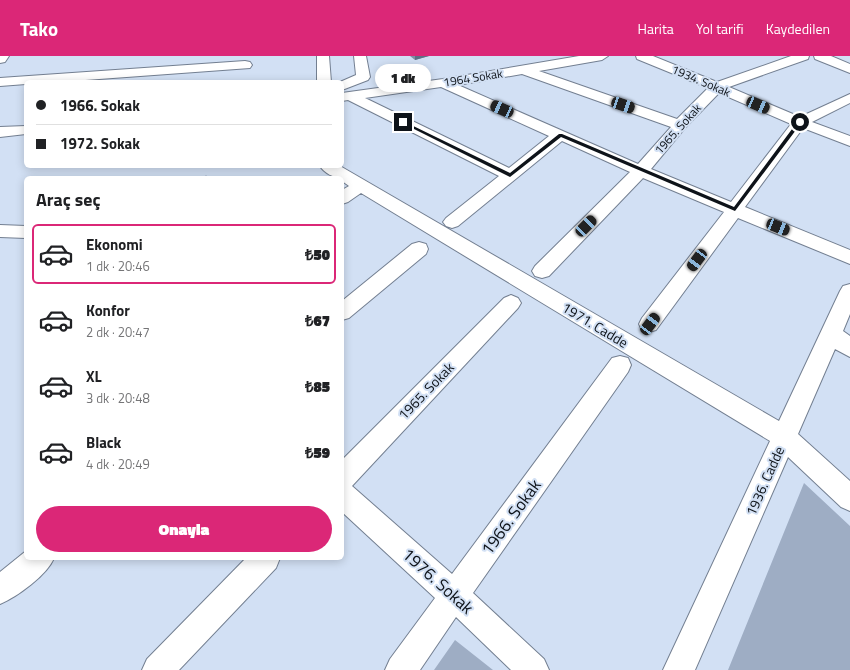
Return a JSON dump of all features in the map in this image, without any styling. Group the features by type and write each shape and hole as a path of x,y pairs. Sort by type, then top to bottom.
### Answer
{"street":[{"path":"0,59 3,56"},
{"path":"323,56 324,80"},
{"path":"360,56 363,77 345,93 510,175"},
{"name":"1964 Sokak","path":"345,93 444,83 547,61 602,56"},
{"name":"1934. Sokak","path":"642,56 800,122 850,141"},
{"name":"1965. Sokak","path":"542,271 641,171 680,125 717,87 803,56"},
{"path":"820,56 850,69"},
{"path":"27,80 244,66"},
{"path":"516,68 680,125"},
{"path":"0,82 24,80"},
{"path":"444,83 641,171 850,257"},
{"path":"650,324 800,122 850,98"},
{"path":"0,132 24,130"},
{"path":"452,222 560,135"},
{"name":"1971. Cadde","path":"331,168 784,437 850,498"},
{"path":"344,197 360,185"},
{"path":"0,231 24,232"},
{"path":"344,310 419,250"},
{"name":"1936. Cadde","path":"679,670 784,437 840,341 850,292"},
{"name":"1965. Sokak","path":"344,476 511,303"},
{"name":"1966. Sokak","path":"401,670 620,365"},
{"name":"1976. Sokak","path":"344,497 455,596 533,670"},
{"path":"0,590 38,560"},
{"path":"158,670 264,560"}],"shaded area":[{"path":"804,483 850,526 850,670 728,670"},
{"path":"455,640 493,670 434,670"}],"route":[{"path":"403,122 510,175 560,135 641,171 735,209 800,122"}]}
